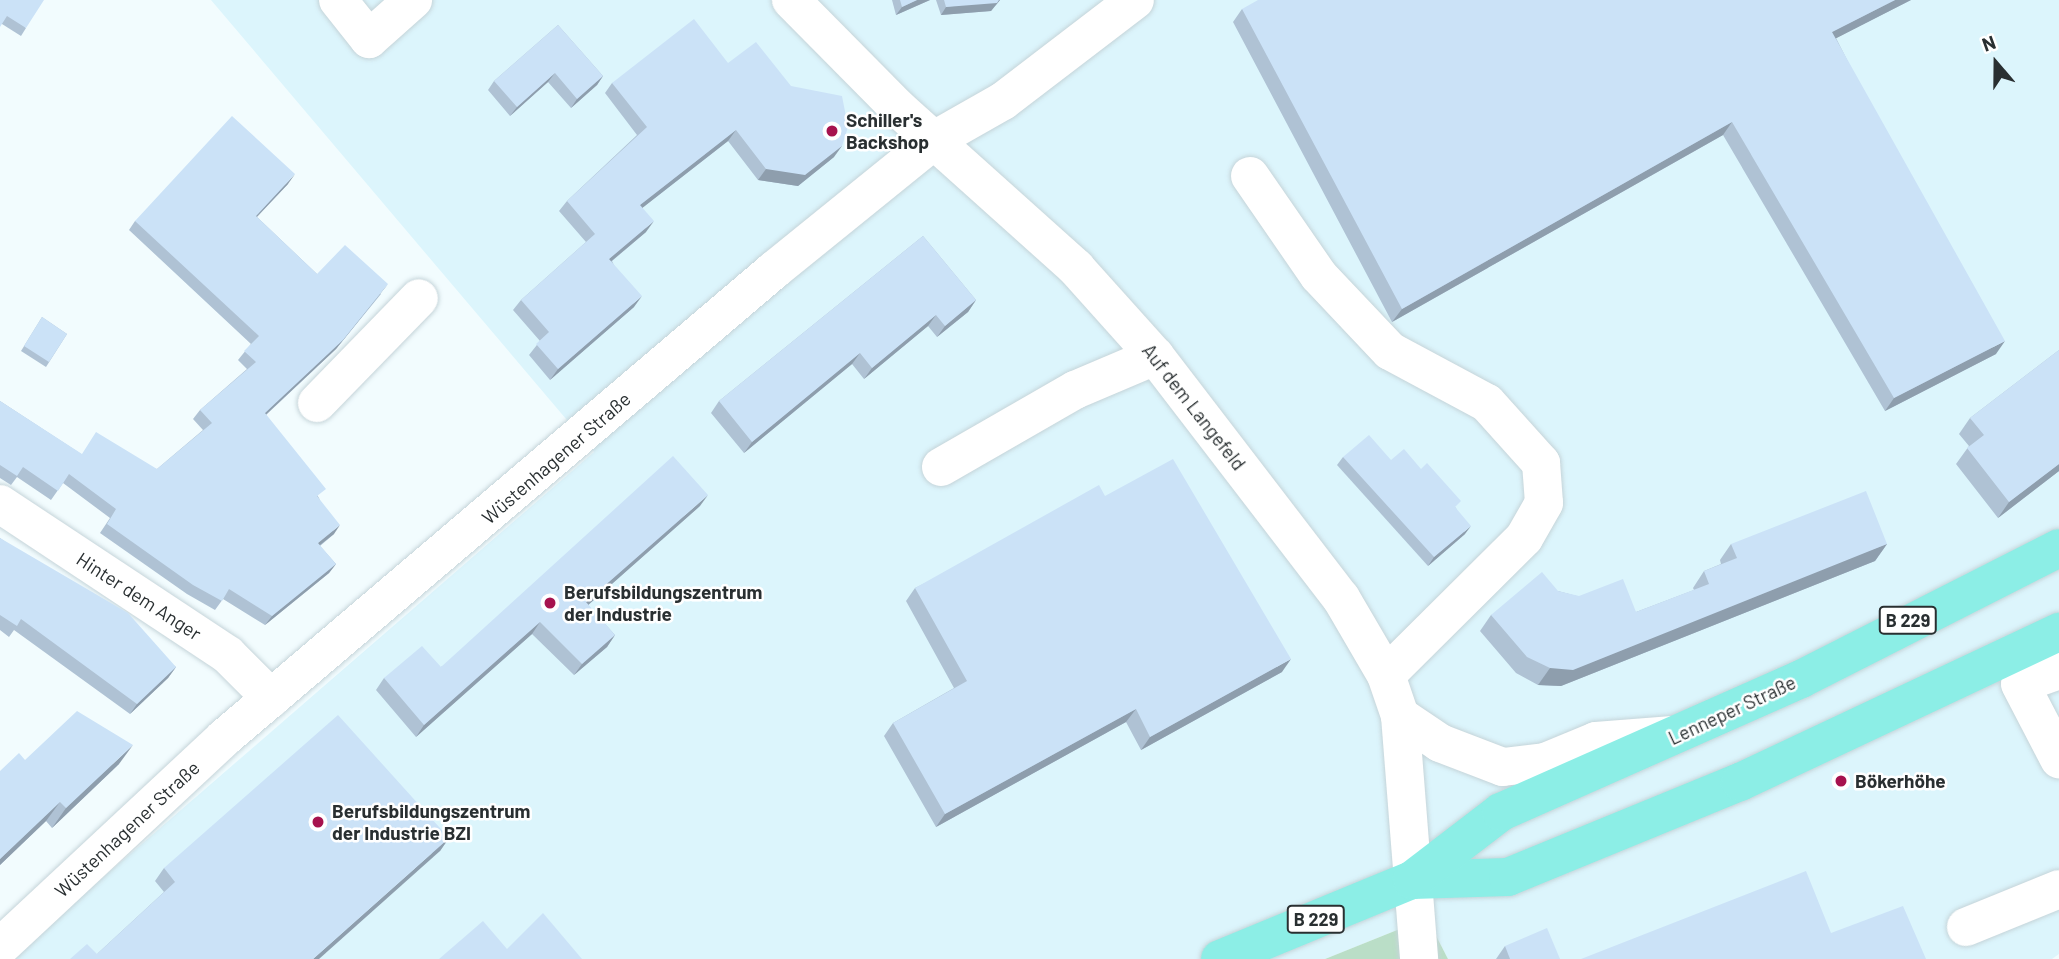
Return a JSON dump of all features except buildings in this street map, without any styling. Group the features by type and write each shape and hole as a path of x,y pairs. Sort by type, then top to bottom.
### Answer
{"main road":[{"name":"Lenneper Straße","path":"1220,959 1412,880 1501,812 1680,734 2059,548"},
{"name":"Lenneper Straße","path":"1412,880 1508,877 1740,782 2059,632"}],"street":[{"path":"338,0 369,39 412,0"},
{"name":"Auf dem Langefeld","path":"791,0 1076,268 1155,356 1342,598 1386,675 1400,716 1419,959"},
{"name":"Wüstenhagener Straße","path":"0,947 271,698 936,139 1003,101 1135,0"},
{"path":"1250,176 1319,276 1390,351 1487,403 1541,463 1544,503 1524,538 1386,675"},
{"path":"317,403 419,298"},
{"path":"942,467 1074,390 1155,356"},
{"name":"Hinter dem Anger","path":"0,504 228,655 271,698"},
{"path":"2059,670 2020,684 2059,759"},
{"path":"1400,716 1440,743 1503,767 1545,762 1596,741 1680,734"},
{"path":"1966,927 2059,889"}],"shaded area":[{"path":"211,0 2059,0 2059,954 2052,959 1448,959 1427,918 1325,959 9,959 594,452"}],"green space":[{"path":"1427,918 1448,959 1325,959"}],"place":[{"name":"Schiller's Backshop","path":"832,131"},
{"name":"Berufsbildungszentrum der Industrie","path":"550,603"},
{"name":"Bökerhöhe","path":"1841,781"},
{"name":"Berufsbildungszentrum der Industrie BZI","path":"318,822"}]}
